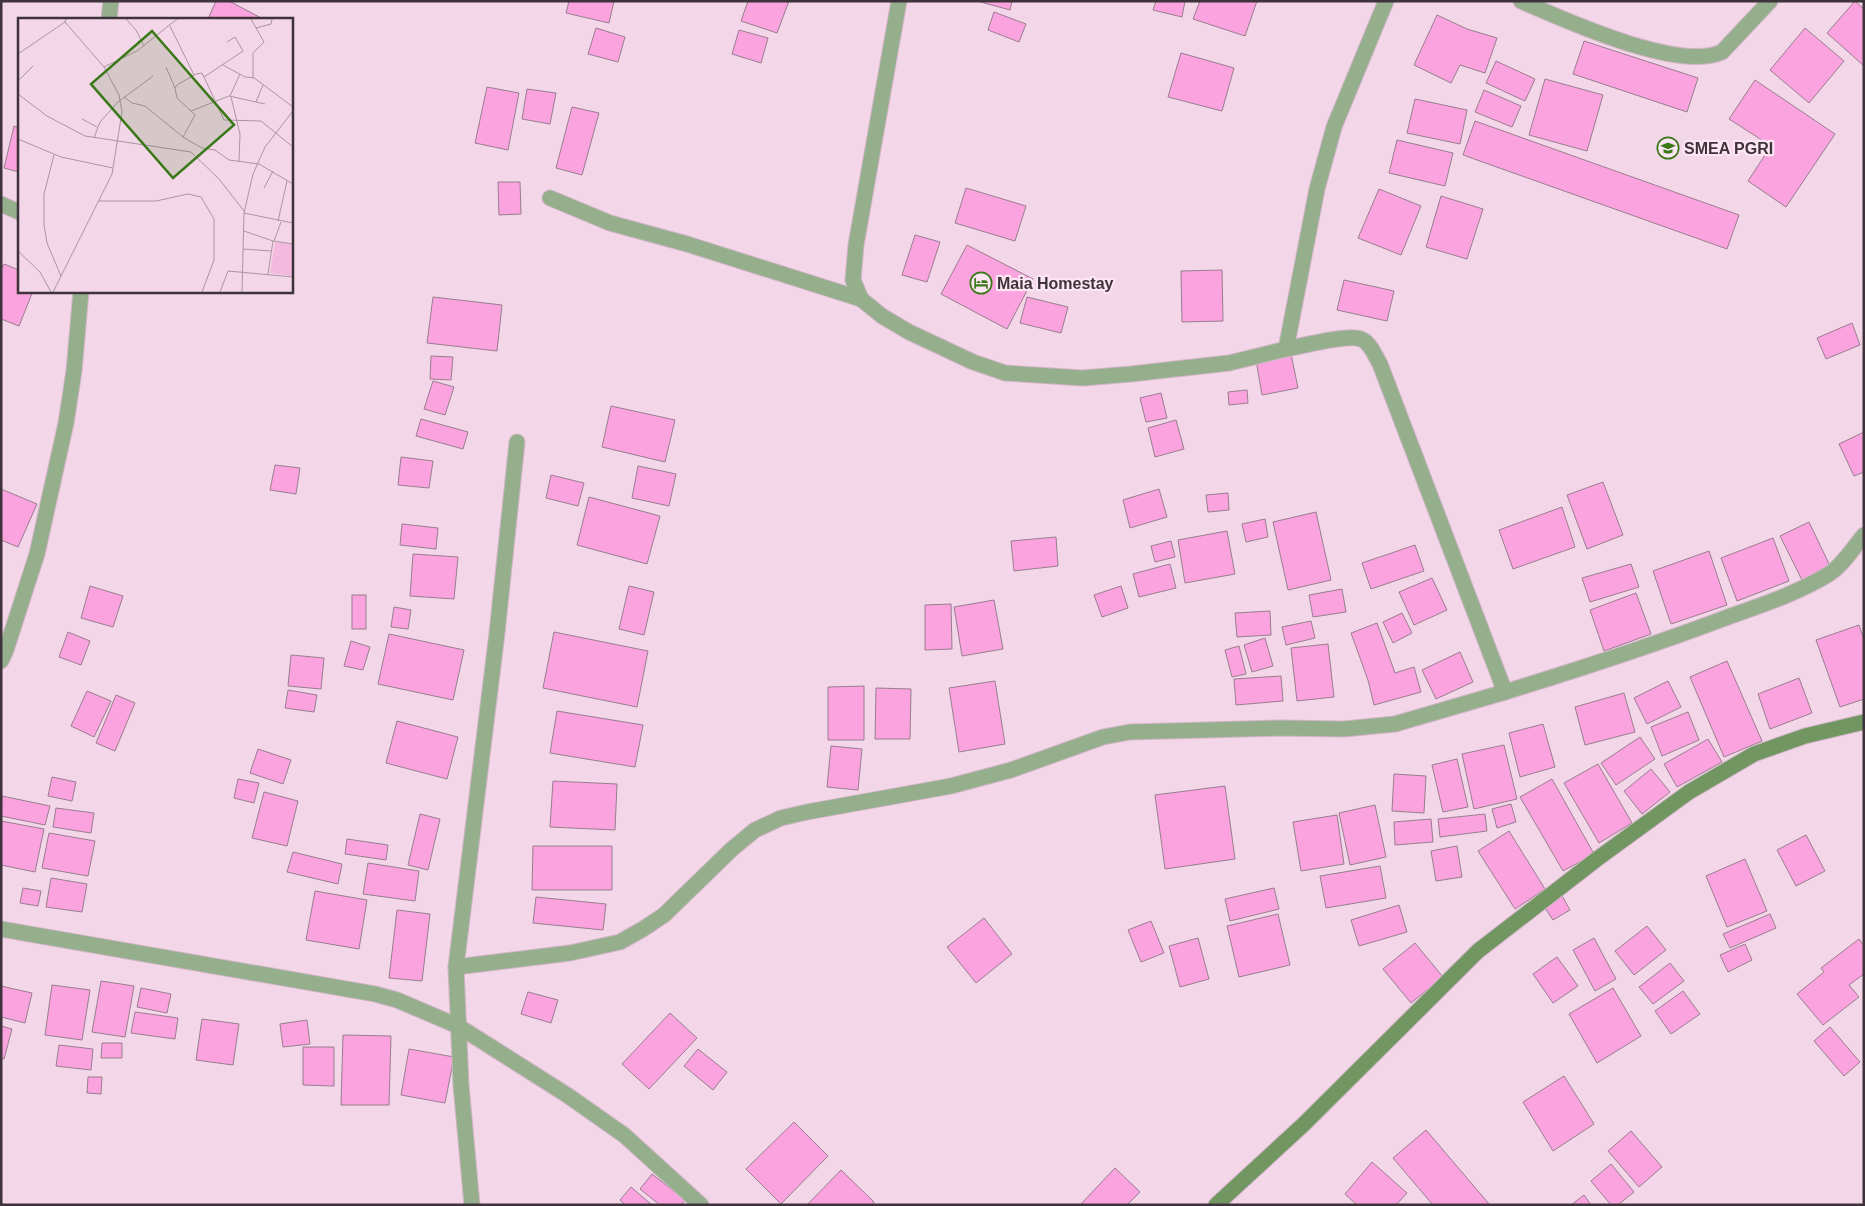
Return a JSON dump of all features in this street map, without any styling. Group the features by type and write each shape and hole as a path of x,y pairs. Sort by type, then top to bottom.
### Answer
{"street":[{"path":"109,18 111,1"},
{"path":"861,299 853,280 856,245 899,1"},
{"path":"1286,349 1317,189 1334,127 1386,1"},
{"path":"1521,1 1586,29 1644,48 1692,57 1714,56 1722,52 1770,1"},
{"path":"550,198 610,223 687,244 861,299 882,316 909,332 973,362 1005,373 1083,378 1132,374 1229,363 1286,349 1347,338 1361,339 1368,344 1380,364 1505,692"},
{"path":"1,204 18,212"},
{"path":"1,661 37,554 52,489 66,423 74,371 81,292"},
{"path":"472,1205 461,1084 456,967 497,633 517,442"},
{"path":"456,967 570,953 620,942 664,914 732,849 755,830 790,816 951,786 1011,770 1103,737 1130,732 1280,728 1344,729 1395,724 1590,666 1704,626 1809,585 1837,567 1864,535"},
{"path":"1216,1205 1304,1124 1478,951 1597,859 1689,792 1754,754 1804,736 1864,722"},
{"path":"1,928 375,994 397,1000 458,1026 567,1095 624,1135 701,1205"}],"building":[{"path":"216,1 229,1 261,18 208,18"},
{"path":"569,1 614,1 609,23 566,13"},
{"path":"748,1 789,1 777,33 741,21"},
{"path":"977,1 1012,1 1010,10"},
{"path":"1156,1 1185,1 1182,17 1153,10"},
{"path":"1200,1 1257,1 1245,36 1193,19"},
{"path":"1855,1 1864,9 1864,66 1827,33"},
{"path":"994,12 1026,24 1019,42 988,30"},
{"path":"1437,15 1467,29 1497,38 1485,73 1460,65 1451,83 1414,65"},
{"path":"596,28 625,37 618,62 588,54"},
{"path":"1805,28 1844,61 1809,103 1770,70"},
{"path":"739,30 768,38 761,63 732,54"},
{"path":"1584,41 1698,78 1687,112 1573,74"},
{"path":"1181,53 1234,68 1222,111 1168,97"},
{"path":"1496,61 1535,79 1525,101 1486,83"},
{"path":"1545,79 1603,95 1587,151 1529,135"},
{"path":"1755,80 1835,134 1786,207 1748,181 1771,146 1729,119"},
{"path":"487,87 519,93 508,150 475,143"},
{"path":"527,89 556,93 550,124 522,119"},
{"path":"1484,90 1521,106 1512,127 1475,112"},
{"path":"1415,99 1467,110 1460,144 1407,133"},
{"path":"572,107 599,113 582,175 556,168"},
{"path":"1475,121 1739,215 1727,249 1463,155"},
{"path":"14,126 18,128 18,172 4,168"},
{"path":"1397,140 1453,153 1445,186 1389,173"},
{"path":"498,182 520,182 521,214 499,215"},
{"path":"966,188 1026,206 1015,241 955,223"},
{"path":"1379,189 1421,206 1401,255 1358,238"},
{"path":"1441,196 1483,209 1467,259 1426,247"},
{"path":"915,235 940,242 927,282 902,275"},
{"path":"967,245 1033,279 1007,329 941,294"},
{"path":"4,264 18,270 18,292 33,292 19,326 1,319 1,270"},
{"path":"1222,270 1223,321 1182,322 1181,271"},
{"path":"1344,280 1394,291 1387,321 1337,310"},
{"path":"433,297 502,305 497,351 427,343"},
{"path":"1027,297 1068,307 1061,333 1020,323"},
{"path":"1852,323 1860,345 1826,359 1817,338"},
{"path":"1291,354 1298,388 1262,395 1256,360"},
{"path":"431,356 453,357 451,380 430,379"},
{"path":"433,381 454,387 445,415 424,409"},
{"path":"1247,390 1248,403 1229,405 1228,392"},
{"path":"1161,393 1167,418 1146,422 1140,398"},
{"path":"611,406 675,420 665,462 602,447"},
{"path":"421,419 468,432 463,449 416,436"},
{"path":"1176,420 1184,449 1155,457 1148,428"},
{"path":"1864,432 1864,472 1854,476 1839,444"},
{"path":"401,457 433,461 429,488 398,485"},
{"path":"275,465 300,468 296,494 270,490"},
{"path":"638,466 676,474 669,506 632,498"},
{"path":"551,475 584,483 578,506 546,498"},
{"path":"1603,482 1623,535 1587,549 1567,495"},
{"path":"1,489 37,504 18,547 1,540"},
{"path":"1159,489 1167,517 1130,528 1123,500"},
{"path":"1228,493 1229,510 1208,512 1206,495"},
{"path":"589,497 660,516 647,564 577,545"},
{"path":"1562,507 1575,547 1513,569 1499,530"},
{"path":"1316,512 1331,580 1288,590 1273,522"},
{"path":"1265,519 1268,537 1246,542 1242,524"},
{"path":"1809,522 1830,566 1802,580 1780,536"},
{"path":"402,524 438,528 436,549 400,545"},
{"path":"1227,531 1235,574 1185,583 1178,540"},
{"path":"1056,537 1058,566 1014,571 1011,541"},
{"path":"1773,538 1789,581 1737,601 1721,558"},
{"path":"1171,541 1175,557 1155,562 1151,546"},
{"path":"1415,545 1424,571 1371,589 1362,563"},
{"path":"1709,551 1727,605 1671,624 1653,571"},
{"path":"413,554 458,557 454,599 410,596"},
{"path":"1170,564 1176,588 1139,597 1133,574"},
{"path":"1631,564 1639,587 1590,602 1582,578"},
{"path":"1432,578 1447,610 1414,625 1399,592"},
{"path":"90,586 123,596 113,627 81,618"},
{"path":"629,586 654,592 644,635 619,629"},
{"path":"1121,586 1128,608 1102,617 1094,595"},
{"path":"1342,589 1346,612 1313,617 1309,595"},
{"path":"1636,593 1651,634 1604,651 1590,610"},
{"path":"352,595 366,595 366,629 352,629"},
{"path":"994,600 1003,649 962,656 954,607"},
{"path":"951,604 952,649 925,650 925,605"},
{"path":"394,607 411,610 408,629 391,627"},
{"path":"1270,611 1271,635 1237,637 1235,613"},
{"path":"1402,613 1412,633 1393,643 1383,622"},
{"path":"1311,621 1315,638 1286,645 1282,627"},
{"path":"1377,623 1395,673 1414,667 1421,692 1374,705 1368,680 1351,633"},
{"path":"1859,625 1864,640 1864,699 1840,707 1816,640"},
{"path":"68,632 90,641 81,665 59,657"},
{"path":"554,632 648,651 637,707 543,688"},
{"path":"389,634 464,650 453,700 378,684"},
{"path":"1265,638 1273,666 1252,672 1244,645"},
{"path":"351,641 370,647 363,670 344,666"},
{"path":"1328,644 1334,697 1297,701 1291,648"},
{"path":"1239,646 1246,674 1232,677 1225,650"},
{"path":"1460,652 1473,682 1436,699 1422,670"},
{"path":"291,655 324,658 321,689 288,686"},
{"path":"1727,661 1762,741 1724,757 1690,677"},
{"path":"1281,676 1283,701 1236,705 1234,679"},
{"path":"1799,678 1812,713 1770,729 1758,694"},
{"path":"995,681 1005,744 959,752 949,688"},
{"path":"1668,681 1681,707 1647,724 1634,698"},
{"path":"864,686 864,740 828,740 828,687"},
{"path":"876,688 911,689 910,739 875,739"},
{"path":"288,690 317,695 314,712 285,708"},
{"path":"87,691 111,701 94,737 71,726"},
{"path":"1624,693 1635,732 1585,745 1575,707"},
{"path":"116,695 135,703 115,751 96,743"},
{"path":"557,711 643,725 635,767 550,753"},
{"path":"1688,712 1699,740 1662,756 1651,727"},
{"path":"397,721 458,737 447,779 386,763"},
{"path":"1543,724 1555,767 1520,777 1509,733"},
{"path":"1640,737 1655,759 1616,785 1601,763"},
{"path":"1708,739 1722,762 1677,787 1664,764"},
{"path":"1504,745 1517,799 1474,809 1462,754"},
{"path":"831,746 862,749 858,790 827,787"},
{"path":"258,749 291,760 283,784 250,773"},
{"path":"1457,759 1468,807 1443,812 1432,765"},
{"path":"1598,764 1632,823 1599,843 1564,783"},
{"path":"1651,769 1670,792 1642,814 1624,791"},
{"path":"1394,774 1426,776 1424,813 1392,811"},
{"path":"52,777 76,782 72,801 48,796"},
{"path":"238,779 259,783 254,803 234,798"},
{"path":"1552,779 1594,854 1563,871 1520,797"},
{"path":"553,781 617,784 615,830 550,827"},
{"path":"1225,786 1235,859 1165,869 1155,795"},
{"path":"264,792 298,801 287,846 252,838"},
{"path":"2,796 50,806 45,825 1,816"},
{"path":"1511,804 1516,822 1497,828 1492,809"},
{"path":"1375,805 1386,857 1350,865 1339,813"},
{"path":"56,808 94,813 91,833 53,827"},
{"path":"420,814 440,819 428,870 408,865"},
{"path":"1485,814 1487,831 1440,837 1438,819"},
{"path":"1337,815 1344,864 1301,871 1293,822"},
{"path":"1431,819 1433,842 1395,845 1394,822"},
{"path":"1,821 44,829 35,872 1,865"},
{"path":"1509,831 1545,889 1515,909 1478,851"},
{"path":"49,833 95,841 88,876 42,868"},
{"path":"1806,835 1825,871 1796,886 1777,850"},
{"path":"347,839 388,845 386,860 345,854"},
{"path":"533,846 612,846 612,890 532,890"},
{"path":"1457,846 1462,877 1436,881 1431,851"},
{"path":"293,852 342,864 338,884 287,872"},
{"path":"1745,859 1767,911 1727,927 1706,876"},
{"path":"368,863 419,871 415,901 363,894"},
{"path":"1380,866 1386,898 1326,908 1320,876"},
{"path":"51,878 87,884 82,912 46,907"},
{"path":"23,888 41,891 38,906 20,903"},
{"path":"1274,888 1279,909 1230,921 1225,899"},
{"path":"315,891 367,900 359,949 306,940"},
{"path":"1561,894 1570,910 1553,920 1543,905"},
{"path":"536,897 606,904 603,930 533,923"},
{"path":"1399,905 1407,932 1359,946 1351,920"},
{"path":"397,910 430,914 422,981 389,978"},
{"path":"1278,914 1290,965 1239,977 1227,926"},
{"path":"1770,914 1776,928 1730,948 1723,934"},
{"path":"984,918 1012,954 976,983 947,947"},
{"path":"1151,921 1164,953 1141,962 1128,930"},
{"path":"1647,926 1666,950 1634,975 1615,951"},
{"path":"1198,938 1209,979 1180,987 1169,946"},
{"path":"1594,938 1616,979 1595,991 1573,950"},
{"path":"1859,939 1864,946 1864,974 1849,985 1859,997 1823,1025 1797,994 1824,972 1821,968"},
{"path":"1415,943 1443,977 1411,1003 1383,969"},
{"path":"1745,944 1752,960 1728,972 1720,955"},
{"path":"1557,957 1578,986 1553,1003 1533,974"},
{"path":"1670,963 1684,981 1653,1004 1639,987"},
{"path":"101,981 134,986 125,1037 92,1032"},
{"path":"52,985 90,990 82,1040 45,1035"},
{"path":"1,986 32,993 25,1023 1,1017"},
{"path":"141,988 171,994 167,1013 137,1007"},
{"path":"1613,988 1641,1036 1597,1063 1569,1014"},
{"path":"1683,991 1700,1014 1671,1034 1655,1011"},
{"path":"528,992 558,1000 551,1023 521,1014"},
{"path":"135,1012 178,1018 175,1039 131,1033"},
{"path":"670,1013 697,1038 649,1089 622,1064"},
{"path":"202,1019 239,1024 233,1065 196,1060"},
{"path":"307,1020 310,1044 283,1047 280,1024"},
{"path":"1,1026 12,1029 4,1059 1,1058"},
{"path":"1830,1027 1860,1062 1844,1076 1814,1041"},
{"path":"343,1035 391,1036 389,1105 341,1105"},
{"path":"102,1043 122,1043 122,1058 101,1058"},
{"path":"59,1045 93,1049 91,1070 56,1066"},
{"path":"303,1047 334,1047 334,1086 303,1085"},
{"path":"409,1049 454,1057 445,1103 401,1095"},
{"path":"698,1049 727,1072 713,1090 684,1066"},
{"path":"1564,1076 1594,1124 1553,1151 1523,1102"},
{"path":"88,1077 102,1077 101,1094 87,1093"},
{"path":"794,1122 828,1156 781,1204 746,1169"},
{"path":"1426,1130 1490,1205 1433,1205 1393,1158"},
{"path":"1631,1131 1662,1167 1639,1187 1608,1151"},
{"path":"1372,1162 1407,1193 1396,1205 1357,1205 1345,1194"},
{"path":"1611,1164 1634,1192 1618,1205 1611,1205 1591,1181"},
{"path":"1115,1168 1140,1192 1127,1205 1080,1205"},
{"path":"841,1170 874,1202 872,1205 807,1205"},
{"path":"652,1174 685,1200 681,1205 660,1205 640,1189"},
{"path":"631,1187 652,1205 625,1205 620,1200"},
{"path":"1584,1195 1591,1205 1571,1205"}],"place":[{"name":"SMEA PGRI","path":"1668,148"},
{"name":"Maia Homestay","path":"981,283"}]}
